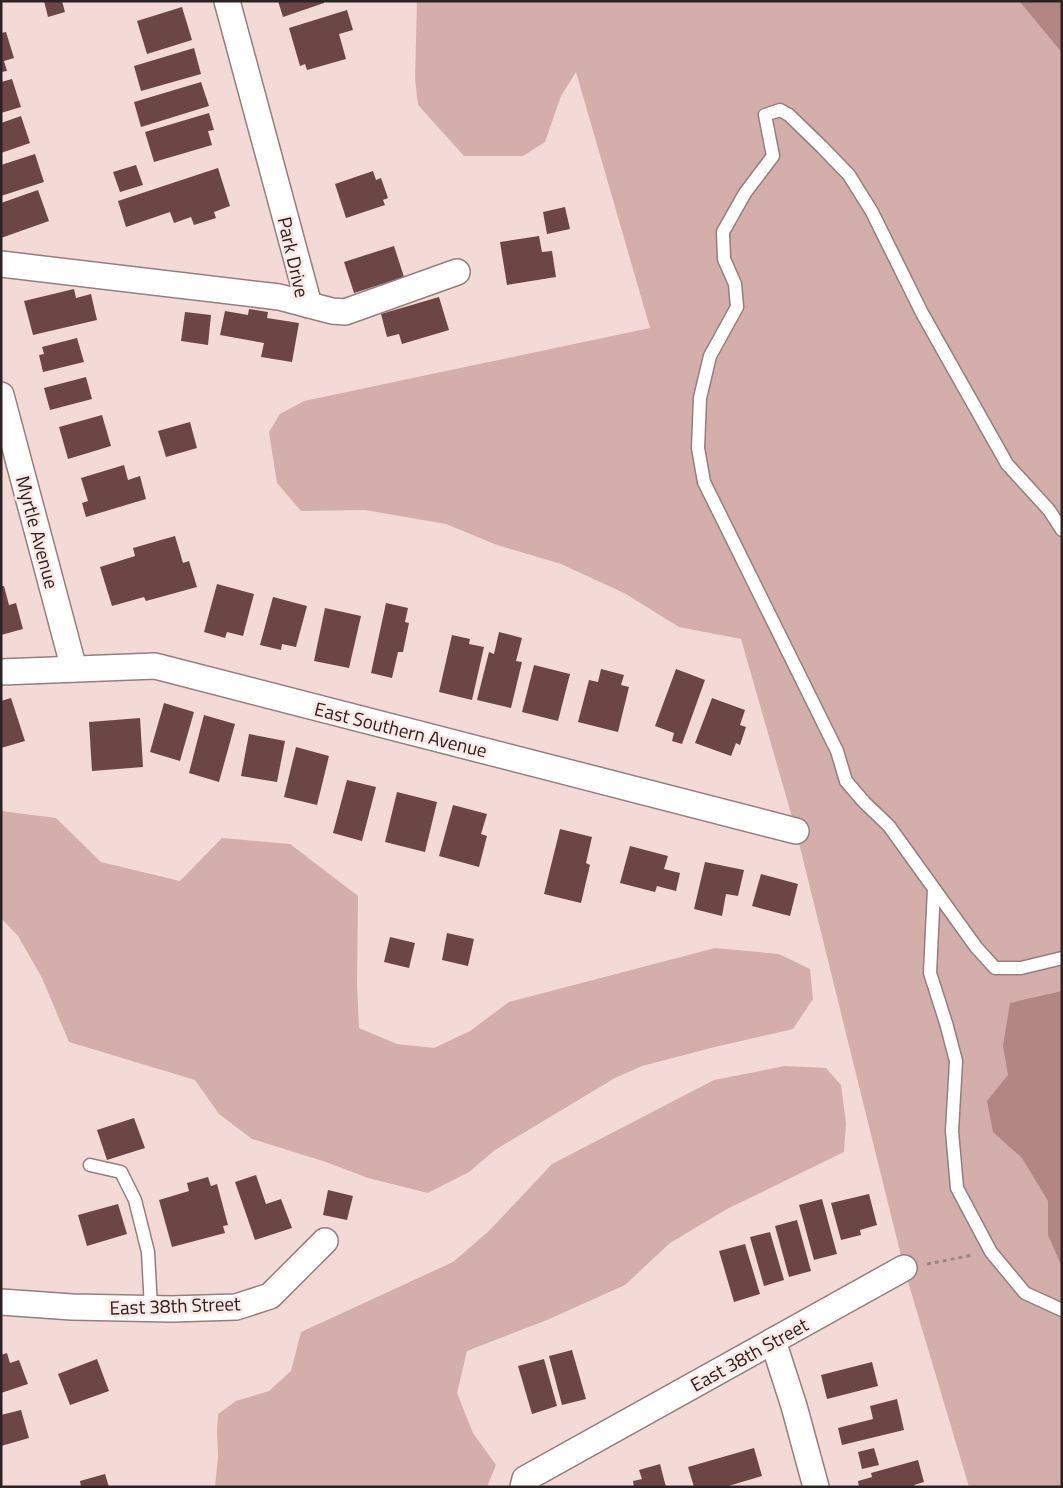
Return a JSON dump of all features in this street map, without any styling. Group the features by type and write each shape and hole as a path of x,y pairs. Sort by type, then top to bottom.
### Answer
{"street":[{"name":"Park Drive","path":"227,1 309,305"},
{"name":"Park Drive","path":"1,264 279,296 309,305"},
{"path":"309,305 332,312 345,312 457,272"},
{"name":"Myrtle Avenue","path":"1,395 74,669"},
{"name":"East Southern Avenue","path":"1,672 155,666 796,831"},
{"name":"East 38th Street","path":"1,1302 72,1307 236,1307 270,1296 325,1241"},
{"name":"East 38th Street","path":"523,1487 525,1479 904,1268"},
{"path":"773,1341 794,1406 816,1487"}],"lane":[{"path":"1062,530 1050,510 1007,464 922,313 872,212 849,175 789,115 780,110 765,115 773,156 745,193 723,232 724,259 735,284 737,307 710,356 700,398 698,448 704,482 837,751 846,781 889,826 976,947 996,968 1021,968 1062,958"},
{"path":"934,889 930,973 956,1060 952,1131 957,1188 991,1252 1025,1292 1062,1310"},
{"path":"90,1164 121,1172 135,1200 148,1252 151,1308"}],"path":[{"path":"904,1268 991,1252"}],"shaded area":[{"path":"417,1 1019,1 1062,53 1062,1487 969,1487 904,1268 796,831 741,639 679,627 624,593 561,564 497,545 446,524 365,510 301,511 277,483 269,432 280,414 304,401 650,328 576,72 561,96 545,142 523,156 464,156 418,105 415,79"},
{"path":"1019,1 1062,1 1062,53"},
{"path":"1,811 56,818 101,862 180,881 222,838 290,844 358,896 357,984 359,1028 397,1044 434,1048 470,1031 509,1002 715,948 779,954 810,969 813,999 793,1029 642,1066 615,1078 495,1150 469,1172 428,1193 368,1178 326,1162 252,1139 219,1114 195,1080 69,1042 42,978 18,936 1,918"},
{"path":"1062,991 1062,1267 1048,1235 1048,1201 1022,1158 993,1132 987,1101 1008,1075 1003,1046 1010,1003"},
{"path":"785,1066 826,1068 841,1085 846,1123 844,1152 727,1209 670,1243 625,1285 547,1320 467,1351 457,1393 473,1433 496,1465 487,1487 215,1487 218,1457 218,1414 236,1401 269,1391 291,1371 301,1332 453,1262 489,1231 552,1164 714,1080"}],"building":[{"path":"44,1 62,1 65,12 48,17"},
{"path":"278,1 324,1 324,3 283,17"},
{"path":"182,7 192,40 147,54 137,21"},
{"path":"347,10 353,30 339,34 346,59 307,70 305,64 300,66 289,28"},
{"path":"6,32 14,58 4,61 7,71 1,72 1,33"},
{"path":"194,48 201,74 141,91 134,66"},
{"path":"12,79 21,107 1,113 1,82"},
{"path":"201,82 209,106 141,127 134,102"},
{"path":"209,113 214,130 208,131 212,145 154,162 145,132"},
{"path":"21,116 30,143 1,153 1,123"},
{"path":"35,154 44,182 1,196 1,165"},
{"path":"136,165 143,185 120,192 113,172"},
{"path":"218,168 230,206 214,212 216,218 194,225 191,217 174,223 170,212 126,227 118,201"},
{"path":"373,171 376,180 381,178 388,198 383,200 385,205 346,218 335,184"},
{"path":"38,190 49,221 1,238 1,203"},
{"path":"565,207 570,229 547,234 543,212"},
{"path":"539,236 542,252 552,251 556,277 507,285 500,242"},
{"path":"394,246 404,277 354,293 344,262"},
{"path":"74,289 76,298 91,294 97,320 33,335 24,301"},
{"path":"439,297 449,330 402,344 399,334 387,337 381,314"},
{"path":"249,309 268,312 267,318 299,323 292,362 261,357 264,343 220,335 225,311 248,315"},
{"path":"185,312 211,315 208,345 181,341"},
{"path":"77,338 84,362 43,372 39,355 44,354 42,347"},
{"path":"86,377 92,399 50,410 44,388"},
{"path":"102,415 111,446 68,459 59,427"},
{"path":"190,422 197,448 166,457 158,431"},
{"path":"124,465 128,480 140,476 146,499 86,517 82,503 88,501 81,478"},
{"path":"175,536 183,563 189,561 197,587 146,601 144,597 112,606 100,567 135,556 133,548"},
{"path":"217,584 254,594 243,636 227,632 225,638 204,632"},
{"path":"1,586 4,586 9,605 16,603 23,629 1,635"},
{"path":"273,597 307,606 296,647 282,644 281,650 260,645"},
{"path":"386,603 408,608 405,622 409,623 403,652 398,652 392,678 371,673"},
{"path":"325,608 361,616 349,668 314,661"},
{"path":"499,632 522,638 516,661 522,662 511,708 477,700 489,652 494,654"},
{"path":"452,635 470,639 469,644 484,647 472,700 439,692"},
{"path":"534,665 570,674 558,721 522,712"},
{"path":"601,669 624,675 621,685 629,687 618,732 578,722 589,680 598,682"},
{"path":"676,669 705,680 682,744 672,741 674,733 655,726"},
{"path":"11,698 25,741 1,748 1,701"},
{"path":"712,698 745,710 740,725 746,727 740,745 736,743 731,756 695,743"},
{"path":"164,703 194,712 180,761 150,752"},
{"path":"204,715 235,724 219,782 189,773"},
{"path":"140,718 143,767 92,771 89,722"},
{"path":"249,734 285,741 277,782 241,776"},
{"path":"296,747 329,756 317,805 284,797"},
{"path":"347,780 376,787 362,841 333,833"},
{"path":"397,792 437,802 425,852 385,842"},
{"path":"453,805 487,814 481,834 487,836 479,867 439,856"},
{"path":"560,829 592,837 586,863 590,865 581,903 544,894"},
{"path":"630,846 668,856 664,869 680,873 676,891 657,886 655,892 620,883"},
{"path":"705,862 744,870 738,896 726,894 722,916 694,909"},
{"path":"761,874 798,884 790,916 752,906"},
{"path":"447,933 474,939 468,966 442,960"},
{"path":"390,937 415,943 409,968 384,962"},
{"path":"134,1118 145,1148 107,1160 97,1130"},
{"path":"256,1175 266,1204 281,1199 292,1228 255,1240 235,1182"},
{"path":"208,1177 211,1186 217,1184 228,1225 223,1226 225,1233 172,1247 159,1200 189,1191 187,1183"},
{"path":"328,1190 353,1196 347,1220 323,1215"},
{"path":"869,1194 877,1225 860,1230 861,1235 841,1240 831,1203"},
{"path":"822,1199 837,1254 814,1260 799,1205"},
{"path":"118,1204 127,1234 87,1246 78,1215"},
{"path":"797,1220 811,1271 789,1277 775,1226"},
{"path":"770,1232 784,1280 764,1286 750,1237"},
{"path":"745,1244 760,1294 734,1302 719,1251"},
{"path":"572,1350 586,1399 562,1405 549,1356"},
{"path":"7,1353 10,1363 19,1360 28,1384 1,1393 1,1355"},
{"path":"97,1359 109,1391 70,1405 58,1374"},
{"path":"544,1359 557,1406 532,1414 518,1366"},
{"path":"872,1362 878,1386 827,1399 821,1375"},
{"path":"897,1399 904,1430 842,1445 838,1428 873,1419 870,1406"},
{"path":"21,1410 29,1438 1,1446 1,1415"},
{"path":"754,1448 762,1476 725,1487 694,1487 688,1467"},
{"path":"874,1448 879,1465 862,1469 858,1452"},
{"path":"918,1460 924,1482 914,1485 915,1487 859,1487 858,1481 872,1477 871,1473"},
{"path":"660,1464 666,1487 634,1487 633,1481 642,1479 639,1470"},
{"path":"105,1474 109,1487 81,1487 80,1481"}]}
